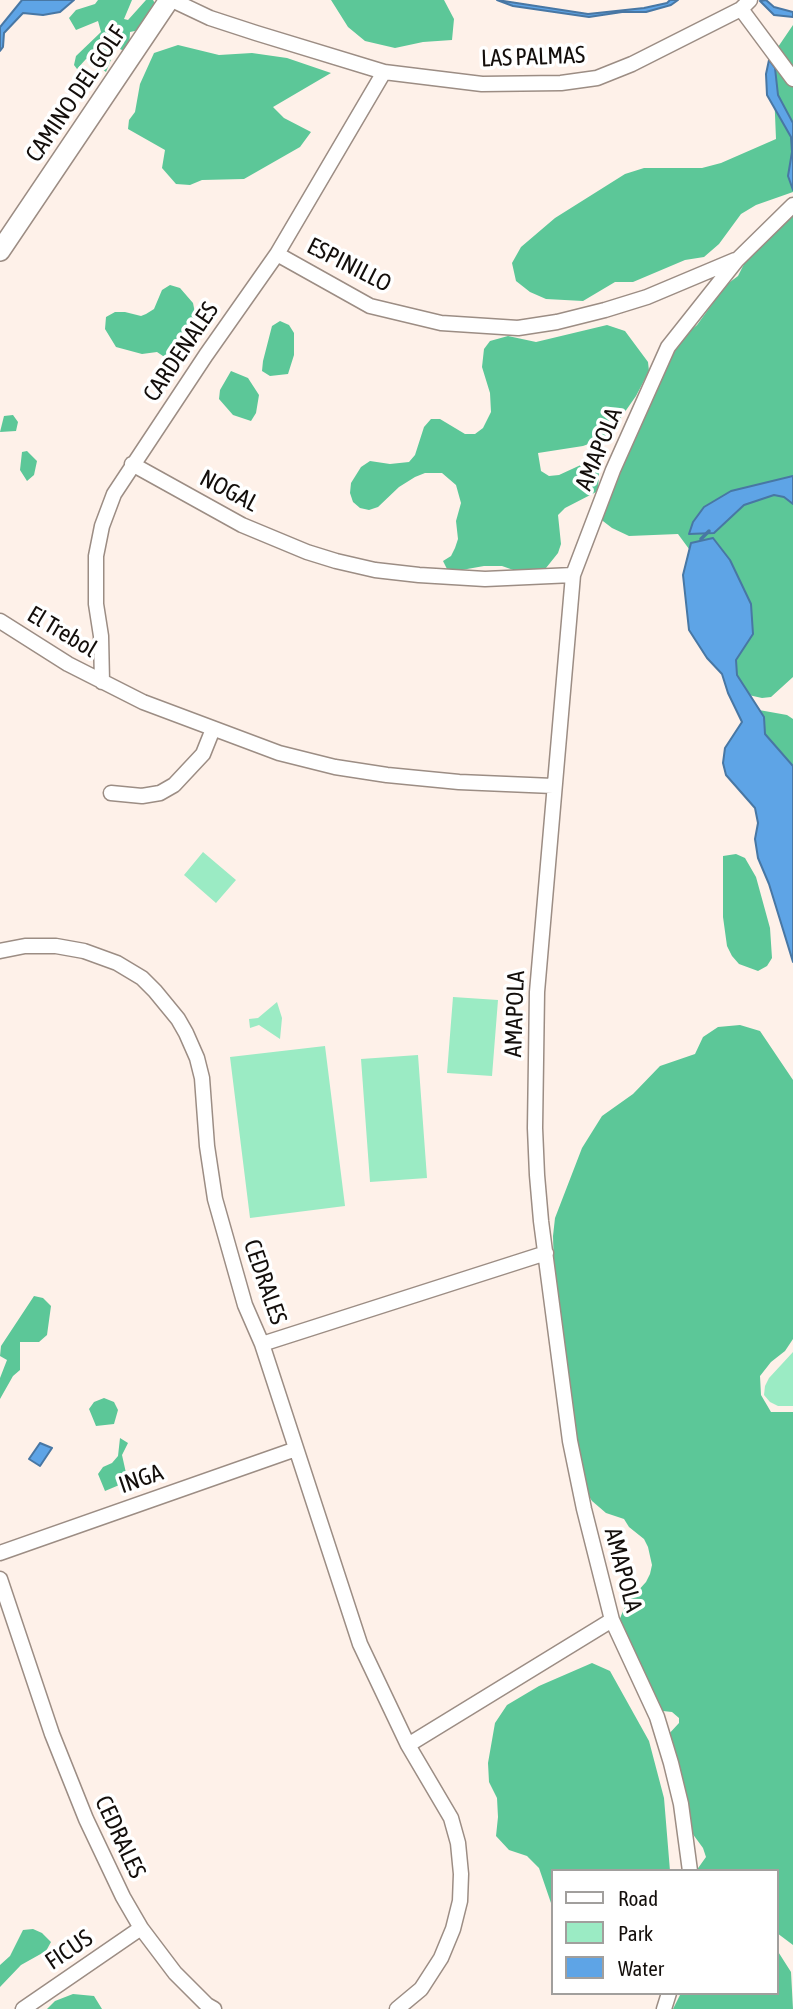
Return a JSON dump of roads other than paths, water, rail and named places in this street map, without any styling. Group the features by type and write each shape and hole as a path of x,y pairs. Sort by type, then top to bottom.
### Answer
{"street":[{"path":"170,0 210,18 384,72"},
{"name":"CAMINO DEL GOLF","path":"0,251 170,0"},
{"path":"745,4 793,79"},
{"name":"LAS PALMAS","path":"384,72 482,84 561,83 597,78 632,64 745,4"},
{"name":"CARDENALES","path":"102,682 101,636 96,604 96,556 102,526 114,494 206,355 278,254 384,72"},
{"name":"AMAPOLA","path":"690,1869 681,1804 657,1717 612,1620 570,1441 537,1175 537,992 573,575 613,470 668,347 737,260 793,205"},
{"name":"ESPINILLO","path":"278,254 370,306 441,323 518,328 557,322 647,297 737,260"},
{"name":"NOGAL","path":"132,464 242,526 307,552 375,570 485,579 573,575"},
{"name":"El Trebol","path":"0,621 68,664 143,702 279,753 335,767 459,782 553,786"},
{"path":"111,793 142,796 160,793 174,785 203,754 212,729"},
{"name":"CEDRALES","path":"0,951 25,946 56,946 100,956 117,963 142,978 178,1019 191,1045 202,1077 207,1146 215,1199 245,1305 262,1344 360,1644 408,1745 451,1818 458,1843 460,1901 453,1929 441,1958 421,1989 397,2009"},
{"path":"262,1344 545,1253"},
{"name":"INGA","path":"0,1553 296,1449"},
{"name":"CEDRALES","path":"0,1579 61,1758 123,1897 141,1928 175,1973 214,2009"},
{"path":"408,1745 612,1620"},
{"name":"FICUS","path":"23,2009 141,1928"}],"water":[{"path":"22,0 74,0 60,12 43,15 23,13 4,33 0,51 0,27"},
{"path":"497,0 588,14 644,8 678,0 671,5 646,12 589,17 513,6"},
{"path":"766,0 774,7 793,12 793,17 774,15 760,1"},
{"path":"769,60 775,68 778,95 793,123 793,190 788,176 792,152 791,137 767,95 766,74"},
{"path":"793,476 793,504 784,497 774,495 744,505 714,533 689,534 693,522 704,507 731,491"},
{"path":"713,538 730,560 751,604 753,634 736,660 737,675 764,717 765,734 793,766 793,962 769,884 758,858 755,808 726,775 723,763 725,748 742,722 722,674 707,658 689,630 683,575 691,543"},
{"path":"40,1443 52,1448 40,1466 29,1459"}],"waterway":[{"path":"701,539 709,531"}]}
